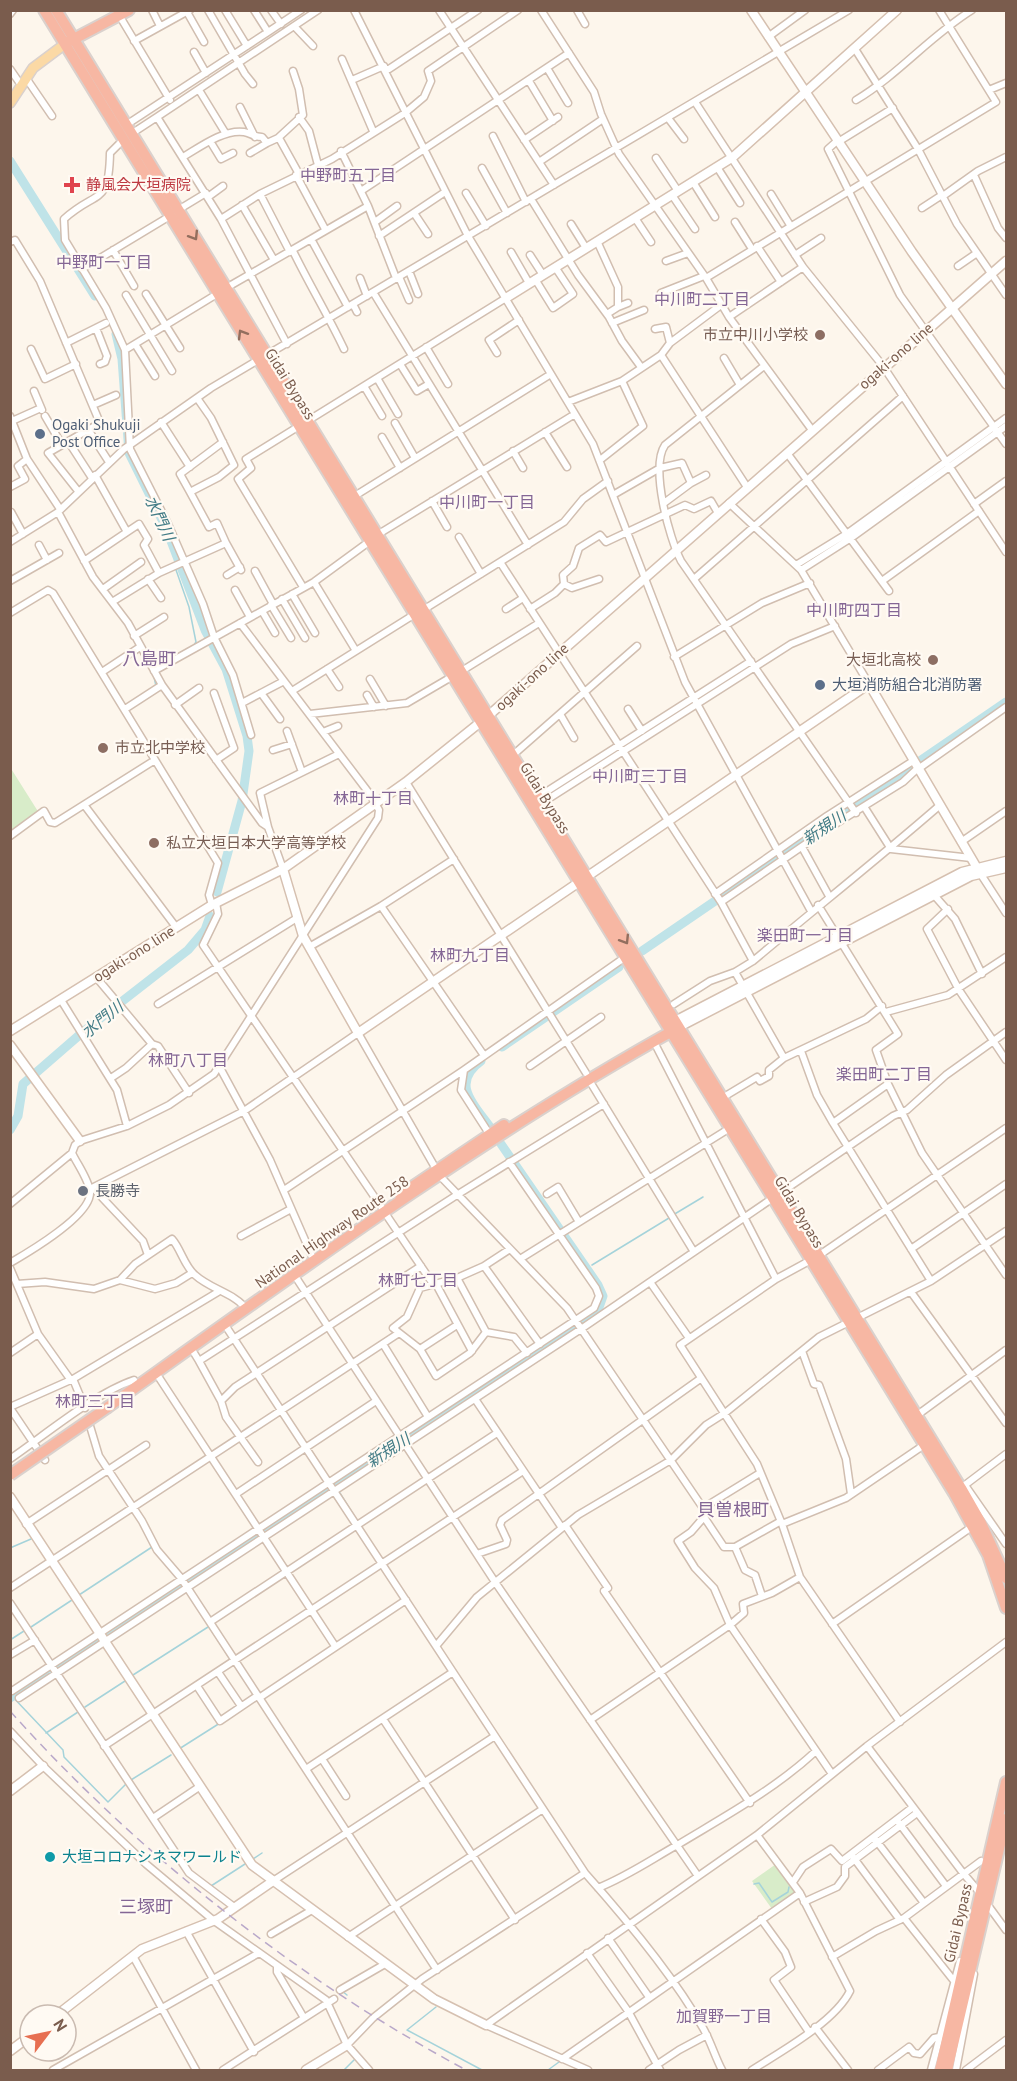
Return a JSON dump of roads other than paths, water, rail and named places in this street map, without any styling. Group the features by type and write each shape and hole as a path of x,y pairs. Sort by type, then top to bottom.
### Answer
{"highway":[{"name":"Gidai Bypass","path":"44,10 69,42 126,133 673,1026 730,1128 777,1196"},
{"name":"Gidai Bypass","path":"57,11 69,42"},
{"path":"69,42 121,12"},
{"name":"Gidai Bypass","path":"303,423 353,497 373,538"},
{"name":"Gidai Bypass","path":"484,719 513,755 540,800 624,958 722,1098 814,1258 963,1486 1006,1578"},
{"name":"National Highway Route 258","path":"10,1466 135,1384 245,1307 312,1256 587,1076 654,1042 673,1026"},
{"name":"National Highway Route 258","path":"438,1173 490,1135 673,1026"},
{"name":"National Highway Route 258","path":"135,1384 156,1373 225,1325 245,1307 295,1276 383,1210"},
{"name":"Gidai Bypass","path":"853,1320 973,1526 992,1564 1006,1608"},
{"name":"National Highway Route 258","path":"10,1475 106,1404"},
{"name":"Gidai Bypass","path":"947,2070 981,1893 1006,1782"},
{"name":"Gidai Bypass","path":"939,2070 969,1960 987,1905 1004,1841 1006,1819"}],"main road":[{"path":"10,103 23,82 42,59 69,42"}],"street":[{"path":"10,14 13,10"},
{"path":"152,10 160,26"},
{"path":"208,10 242,74 253,84"},
{"path":"225,10 247,46"},
{"path":"254,10 268,32"},
{"path":"272,10 281,24"},
{"path":"126,133 158,117 171,102 199,90 236,59 247,46 301,10"},
{"path":"251,735 233,675 213,638 203,604 128,446 125,350 106,308 65,240 64,219 102,194 108,185 110,153 126,133 171,102 206,73 236,59 318,10"},
{"path":"354,10 468,236 568,402 600,460 674,657 695,701 811,912"},
{"path":"440,10 554,185"},
{"path":"352,80 384,68 389,69 478,10"},
{"path":"220,219 260,194 332,159 341,151 405,113 424,97 431,81 428,71 518,10"},
{"path":"553,10 543,13 594,92 616,149 705,277 729,317 812,430"},
{"path":"577,10 585,24"},
{"path":"751,10 863,180 951,309 1006,384"},
{"path":"768,36 805,10"},
{"path":"10,542 59,510 70,499 76,488 93,477 128,446 197,398 849,10"},
{"path":"303,587 238,479 250,468 246,459 733,157 897,10"},
{"path":"661,293 705,277 996,102 939,10"},
{"path":"856,100 879,86 948,25 972,10"},
{"path":"134,41 188,11 204,42"},
{"path":"121,12 134,41 171,102"},
{"path":"294,26 313,46"},
{"path":"855,49 918,149 957,224 1006,295"},
{"path":"194,52 206,73"},
{"path":"361,191 569,53"},
{"path":"342,59 373,131"},
{"path":"547,68 568,103"},
{"path":"10,69 52,116"},
{"path":"250,153 279,138 303,115 301,98 293,71"},
{"path":"524,140 555,119 529,81"},
{"path":"989,90 1006,83"},
{"path":"199,90 226,134"},
{"path":"695,102 803,267 884,366 1006,552"},
{"path":"240,107 255,137"},
{"path":"893,108 828,149 895,286 924,332 1006,444"},
{"path":"158,117 207,195 287,345"},
{"path":"299,117 309,131 318,165"},
{"path":"668,118 684,139"},
{"path":"539,162 603,119"},
{"path":"183,157 226,134 245,132 255,137 262,136 267,143"},
{"path":"493,136 529,200 641,367"},
{"path":"279,138 325,229"},
{"path":"210,141 221,159 233,153"},
{"path":"341,151 409,300"},
{"path":"922,208 1006,157"},
{"path":"656,158 695,229"},
{"path":"717,167 740,203"},
{"path":"482,168 507,213"},
{"path":"974,175 998,228 1006,238"},
{"path":"693,182 715,217"},
{"path":"82,269 223,186"},
{"path":"379,236 445,192"},
{"path":"466,193 486,226"},
{"path":"260,194 344,349"},
{"path":"771,194 790,225"},
{"path":"242,206 274,260"},
{"path":"125,350 250,272 292,251 325,229 368,206"},
{"path":"375,222 397,206"},
{"path":"414,213 428,234"},
{"path":"635,218 651,242"},
{"path":"735,222 781,282"},
{"path":"571,224 586,248"},
{"path":"795,255 821,238"},
{"path":"311,239 357,312"},
{"path":"10,242 15,240 40,282 100,423 48,453 76,488"},
{"path":"597,241 618,287 618,307"},
{"path":"113,250 134,286"},
{"path":"511,252 536,279 553,308 573,294 555,267"},
{"path":"666,261 688,253"},
{"path":"958,266 977,253"},
{"path":"530,255 536,279"},
{"name":"ogaki-ono line","path":"10,1031 214,904 283,869 406,782 484,719 1006,261"},
{"path":"729,317 803,267"},
{"path":"409,271 418,294"},
{"path":"336,280 344,275"},
{"path":"360,278 412,356 528,545"},
{"path":"147,294 180,348"},
{"path":"126,295 172,371"},
{"path":"607,314 628,303"},
{"path":"568,402 622,381 661,355 670,343 721,304"},
{"path":"612,323 644,310"},
{"path":"497,353 489,340 519,320"},
{"path":"66,344 106,323"},
{"path":"655,329 666,327 670,343"},
{"path":"96,328 107,356 105,362 100,364"},
{"path":"135,344 155,375"},
{"path":"426,347 448,384"},
{"path":"31,349 45,379 76,364"},
{"path":"661,355 747,487"},
{"path":"724,358 740,385"},
{"path":"400,364 417,391 429,384"},
{"path":"764,366 665,445 662,450 660,468 664,503 676,550 856,813"},
{"path":"353,497 551,374"},
{"path":"377,378 398,414"},
{"path":"600,460 643,426 622,381"},
{"path":"364,386 382,416"},
{"path":"34,391 44,412 65,443 93,477 127,532"},
{"path":"93,405 116,395"},
{"path":"694,579 903,396"},
{"path":"190,492 219,477 234,465 197,398"},
{"path":"44,412 11,418 27,459 59,510 84,561 134,636 175,705 239,792 268,826"},
{"path":"154,671 314,582 373,538 574,414"},
{"path":"799,567 849,535 947,465 996,429 1006,418"},
{"path":"161,422 190,466"},
{"path":"395,423 415,458"},
{"path":"996,429 1006,426"},
{"path":"89,430 109,462"},
{"path":"545,432 567,468"},
{"path":"382,437 400,468"},
{"path":"223,442 180,474 209,527 217,523 241,568 227,575"},
{"path":"513,451 523,468"},
{"path":"787,453 890,591"},
{"path":"10,487 25,479 18,466 27,459"},
{"path":"613,495 660,468 682,463 691,483"},
{"path":"664,503 706,475"},
{"path":"292,691 564,522 583,499 608,481"},
{"path":"974,504 1006,481"},
{"path":"677,494 685,505 694,509 711,501 718,513"},
{"path":"432,501 447,527"},
{"path":"729,503 799,567 810,582 939,806 1006,913"},
{"path":"564,584 563,575 573,566 579,548 600,535 606,542 685,505"},
{"path":"882,581 979,511"},
{"path":"11,512 23,534"},
{"path":"84,561 139,524 148,539 144,545 159,573"},
{"path":"459,537 481,574"},
{"path":"112,602 159,573 184,564 226,543"},
{"path":"39,545 47,560"},
{"path":"10,581 58,553"},
{"path":"103,589 141,562"},
{"path":"500,562 721,902 753,961"},
{"path":"255,571 291,638"},
{"path":"148,579 160,598"},
{"path":"564,584 572,588 599,579"},
{"path":"314,582 356,651"},
{"path":"674,657 762,603 810,582"},
{"path":"530,609 555,593 564,584"},
{"path":"11,611 48,590 53,593 218,863 209,895 218,914 203,945 435,1284 472,1351"},
{"path":"235,590 250,618"},
{"path":"292,594 315,633"},
{"path":"506,609 523,598"},
{"path":"282,599 305,638"},
{"path":"262,611 275,633"},
{"path":"134,636 164,617"},
{"path":"10,1204 72,1153 75,1145 80,1141 127,1126 189,1093 219,1066 378,818 375,804 240,623"},
{"path":"310,714 412,701 539,623"},
{"path":"540,800 753,664 791,644 835,626"},
{"path":"513,755 637,646"},
{"path":"102,672 140,647"},
{"path":"327,669 339,687"},
{"path":"370,679 386,706"},
{"path":"242,703 284,681"},
{"path":"10,1263 58,1232 86,1204 92,1188 244,1111 869,684"},
{"path":"124,707 162,685"},
{"path":"175,705 199,688"},
{"path":"214,693 234,747 216,760"},
{"path":"261,693 280,719"},
{"path":"367,695 374,707"},
{"path":"124,707 137,696"},
{"path":"620,749 642,731 695,701"},
{"path":"721,902 827,816 916,765 1006,707"},
{"path":"628,709 642,731"},
{"path":"560,714 574,738"},
{"path":"323,732 338,726"},
{"path":"287,731 302,772"},
{"path":"273,750 292,744"},
{"path":"339,754 260,793 268,826 303,936 438,1173 567,1308 703,1508 704,1517 724,1546 735,1547 781,1522 851,1494 924,1445"},
{"path":"10,836 44,812 50,822 55,823 156,760"},
{"path":"715,894 780,856 802,847 865,808 903,782 916,765"},
{"path":"406,782 694,1252"},
{"path":"85,806 176,927"},
{"path":"674,1004 710,981 735,972 753,961 829,896 891,849 939,806"},
{"path":"865,808 891,849"},
{"path":"961,842 1006,812"},
{"path":"802,847 829,896"},
{"path":"891,849 970,858"},
{"path":"309,947 381,906 454,859"},
{"path":"673,1026 839,939 978,870 1006,861"},
{"path":"839,939 934,895 978,870 1006,868"},
{"path":"934,895 948,909 982,974"},
{"path":"818,905 898,1034 876,1050 888,1084 922,1153 1006,1275"},
{"path":"381,906 483,1054"},
{"path":"948,909 927,929 959,990 1006,1060"},
{"path":"158,1004 297,918"},
{"path":"722,1098 757,1077 760,1081 769,1076 769,1070 783,1058 884,1009 938,999 959,990 1006,957"},
{"path":"284,1190 402,1109 464,1070 483,1054 549,1014 624,958"},
{"path":"735,972 783,1058"},
{"path":"96,977 152,1044 158,1046 189,1093"},
{"path":"61,1000 111,1078 120,1098 127,1126"},
{"path":"530,1066 601,1017"},
{"path":"19,1698 54,1669 184,1584 336,1490 428,1418 540,1344 578,1325 650,1282 903,1112 946,1075 1006,1032"},
{"path":"654,1042 776,1279"},
{"path":"111,1078 126,1068 152,1044"},
{"path":"10,1045 80,1141"},
{"path":"801,1051 817,1095 833,1124 931,1281"},
{"path":"219,1066 284,1190 312,1256"},
{"path":"464,1070 461,1090 490,1135"},
{"path":"833,1124 888,1084"},
{"path":"199,1361 398,1232 604,1104"},
{"path":"520,1259 730,1128"},
{"path":"900,1722 800,1577 781,1522 760,1473 725,1413 700,1379 680,1345 776,1279 814,1258 1006,1128"},
{"path":"72,1153 92,1188 143,1241 148,1255"},
{"path":"12,1691 54,1669 102,1638 184,1584 258,1529 329,1483 475,1399 578,1325 594,1308 599,1296 561,1232 512,1161"},
{"path":"911,1250 1006,1184"},
{"path":"547,1194 558,1187 579,1222"},
{"path":"241,1236 291,1209"},
{"path":"436,1646 463,1612 495,1582 564,1526 596,1503 671,1460 696,1433 725,1413 823,1334 931,1281 986,1247 1006,1231"},
{"path":"17,1284 45,1282 94,1289 120,1280 148,1255 172,1239 192,1273 219,1292 238,1299 245,1307"},
{"path":"486,1332 472,1351 436,1376 420,1349 393,1328 407,1317 418,1291 426,1284 458,1278 484,1266 510,1249"},
{"path":"221,1401 235,1387 421,1266"},
{"path":"484,1266 540,1344"},
{"path":"10,1268 38,1334 71,1379 85,1408"},
{"path":"120,1280 155,1289 176,1283 192,1273"},
{"path":"295,1276 495,1582 698,1876"},
{"path":"458,1278 486,1332"},
{"path":"650,1282 689,1338"},
{"path":"44,1459 10,1407 71,1379 219,1292"},
{"path":"911,1292 1006,1423"},
{"path":"225,1325 329,1483 336,1490 585,1873 629,1923 707,2035 722,2070"},
{"path":"420,1349 457,1325"},
{"path":"486,1332 514,1336 527,1353"},
{"path":"10,1588 399,1333"},
{"path":"10,1353 38,1334"},
{"path":"383,1344 428,1418"},
{"path":"191,1348 221,1401 226,1417 258,1462"},
{"path":"916,1416 1006,1350"},
{"path":"802,1351 814,1384 819,1385 846,1459 851,1494"},
{"path":"156,1373 335,1646"},
{"path":"477,1554 506,1544 507,1539 500,1525 502,1520 700,1379"},
{"path":"10,1460 122,1384 135,1384"},
{"path":"10,1481 90,1426 135,1384"},
{"path":"475,1399 538,1494 564,1526 750,1803"},
{"path":"236,1494 376,1401"},
{"path":"90,1426 99,1456 142,1521 157,1550 210,1622 437,1970"},
{"path":"210,1622 497,1434"},
{"path":"26,1524 146,1445"},
{"path":"1006,1454 963,1486 1006,1544"},
{"path":"104,1746 523,1471"},
{"path":"703,1508 760,1473"},
{"path":"10,1497 248,1860 348,1937 446,2007 588,2070"},
{"path":"704,1517 691,1532 678,1541 695,1568 714,1588 730,1624 832,1774"},
{"path":"832,1624 973,1526"},
{"path":"735,1547 745,1570 755,1575 762,1596"},
{"path":"590,1720 730,1624 744,1613 743,1604 800,1577"},
{"path":"197,1686 220,1721 406,1600"},
{"path":"10,1603 189,1873 234,1907"},
{"path":"10,1655 35,1640"},
{"path":"486,2025 757,1835 867,1746 1006,1642"},
{"path":"218,1672 241,1706"},
{"path":"306,1769 453,1672"},
{"path":"383,1719 515,1920"},
{"path":"10,1731 43,1766 146,1864 213,1920 331,2001 347,2045 369,2070"},
{"path":"72,2003 142,1949 213,1920 495,1736"},
{"path":"867,1746 963,1873 981,1893 1006,1930"},
{"path":"598,1888 641,1868 676,1845 750,1803 793,1772 816,1751"},
{"path":"322,1759 346,1796"},
{"path":"10,1791 43,1766"},
{"path":"153,1818 199,1787"},
{"path":"348,1937 543,1809"},
{"path":"804,1902 837,1887 845,1876 845,1866 853,1857 915,1810"},
{"path":"898,1822 946,1886"},
{"path":"752,2070 809,2032 840,2005 850,1991 800,1893 757,1835"},
{"path":"875,1840 924,1903"},
{"path":"793,1882 803,1867 831,1849 842,1861 853,1857"},
{"path":"853,1857 954,1981"},
{"path":"832,1957 902,1919 981,1861"},
{"path":"306,2070 347,2045 373,2018 414,1986 585,1873"},
{"path":"562,2059 800,1893"},
{"path":"271,1934 312,1910"},
{"path":"761,1919 785,1952 791,1967 774,1980 809,2032"},
{"path":"186,1931 254,2052"},
{"path":"608,1938 649,1997"},
{"path":"53,2070 259,1953"},
{"path":"586,1953 628,2011 658,2068"},
{"path":"133,1956 196,2070"},
{"path":"931,2070 960,1960 969,1960 976,1963 956,2070"},
{"path":"340,1990 385,1964"},
{"path":"277,1966 277,1972 304,2018"},
{"path":"223,2070 331,2001"},
{"path":"815,2027 848,2070"},
{"path":"649,2070 658,2068 707,2035"},
{"path":"878,2070 909,2047 914,2053 920,2054 934,2038 939,2037"},
{"path":"966,2070 974,2068 1006,2040"}],"waterway":[{"name":"水門川","path":"10,161 95,296"},
{"name":"水門川","path":"116,334 122,359 129,453 166,528 205,630 226,669 247,736 249,751 242,801 217,892"},
{"path":"175,567 189,607 196,642 194,645"},
{"path":"154,677 156,686"},
{"name":"新規川","path":"642,951 1006,702"},
{"name":"水門川","path":"10,1130 18,1116 23,1084 84,1031 188,950 205,930 210,916"},
{"name":"新規川","path":"502,1047 619,967"},
{"name":"新規川","path":"481,1061 472,1069 466,1086 472,1102 490,1127"},
{"name":"新規川","path":"10,1698 597,1313 603,1296 598,1285 501,1144"},
{"path":"673,1215 703,1197"},
{"path":"592,1265 669,1218"},
{"path":"338,1490 358,1522"},
{"path":"361,1526 379,1555"},
{"path":"10,1548 31,1539"},
{"path":"79,1595 152,1547 150,1543"},
{"path":"31,1627 72,1600"},
{"path":"133,1675 208,1627"},
{"path":"210,1628 230,1659"},
{"path":"429,1630 433,1637"},
{"path":"10,1640 24,1631"},
{"path":"234,1665 240,1674"},
{"path":"85,1707 125,1681"},
{"path":"10,1694 63,1750 64,1757 108,1802 126,1784"},
{"path":"46,1733 78,1712"},
{"path":"179,1749 220,1723"},
{"path":"131,1780 171,1755"},
{"path":"253,1859 262,1853"},
{"path":"211,1886 245,1864"},
{"path":"754,1884 759,1883 772,1902 788,1892 789,1887"},
{"path":"342,1991 347,1995"},
{"path":"436,2007 407,2030 482,2070"},
{"path":"344,2070 355,2059"},
{"path":"548,2070 559,2062"}],"railway":[{"path":"10,1711 111,1815 223,1910 341,1996 466,2070"}],"place":[{"name":"静風会大垣病院","path":"72,185"},
{"name":"市立中川小学校","path":"820,335"},
{"name":"Ogaki Shukuji Post Office","path":"40,434"},
{"name":"大垣北高校","path":"933,660"},
{"name":"大垣消防組合北消防署","path":"820,685"},
{"name":"市立北中学校","path":"103,748"},
{"name":"私立大垣日本大学高等学校","path":"154,843"},
{"name":"長勝寺","path":"83,1191"},
{"name":"大垣コロナシネマワールド","path":"50,1857"}],"district":[{"name":"中野町五丁目","path":"348,175"},
{"name":"中野町一丁目","path":"104,262"},
{"name":"中川町二丁目","path":"702,299"},
{"name":"中川町一丁目","path":"487,502"},
{"name":"中川町四丁目","path":"854,610"},
{"name":"八島町","path":"149,659"},
{"name":"中川町三丁目","path":"640,776"},
{"name":"林町十丁目","path":"373,798"},
{"name":"楽田町一丁目","path":"805,935"},
{"name":"林町九丁目","path":"470,955"},
{"name":"林町八丁目","path":"188,1060"},
{"name":"楽田町二丁目","path":"884,1074"},
{"name":"林町七丁目","path":"418,1280"},
{"name":"林町三丁目","path":"95,1401"},
{"name":"貝曽根町","path":"733,1510"},
{"name":"三塚町","path":"146,1907"},
{"name":"加賀野一丁目","path":"724,2016"}]}
